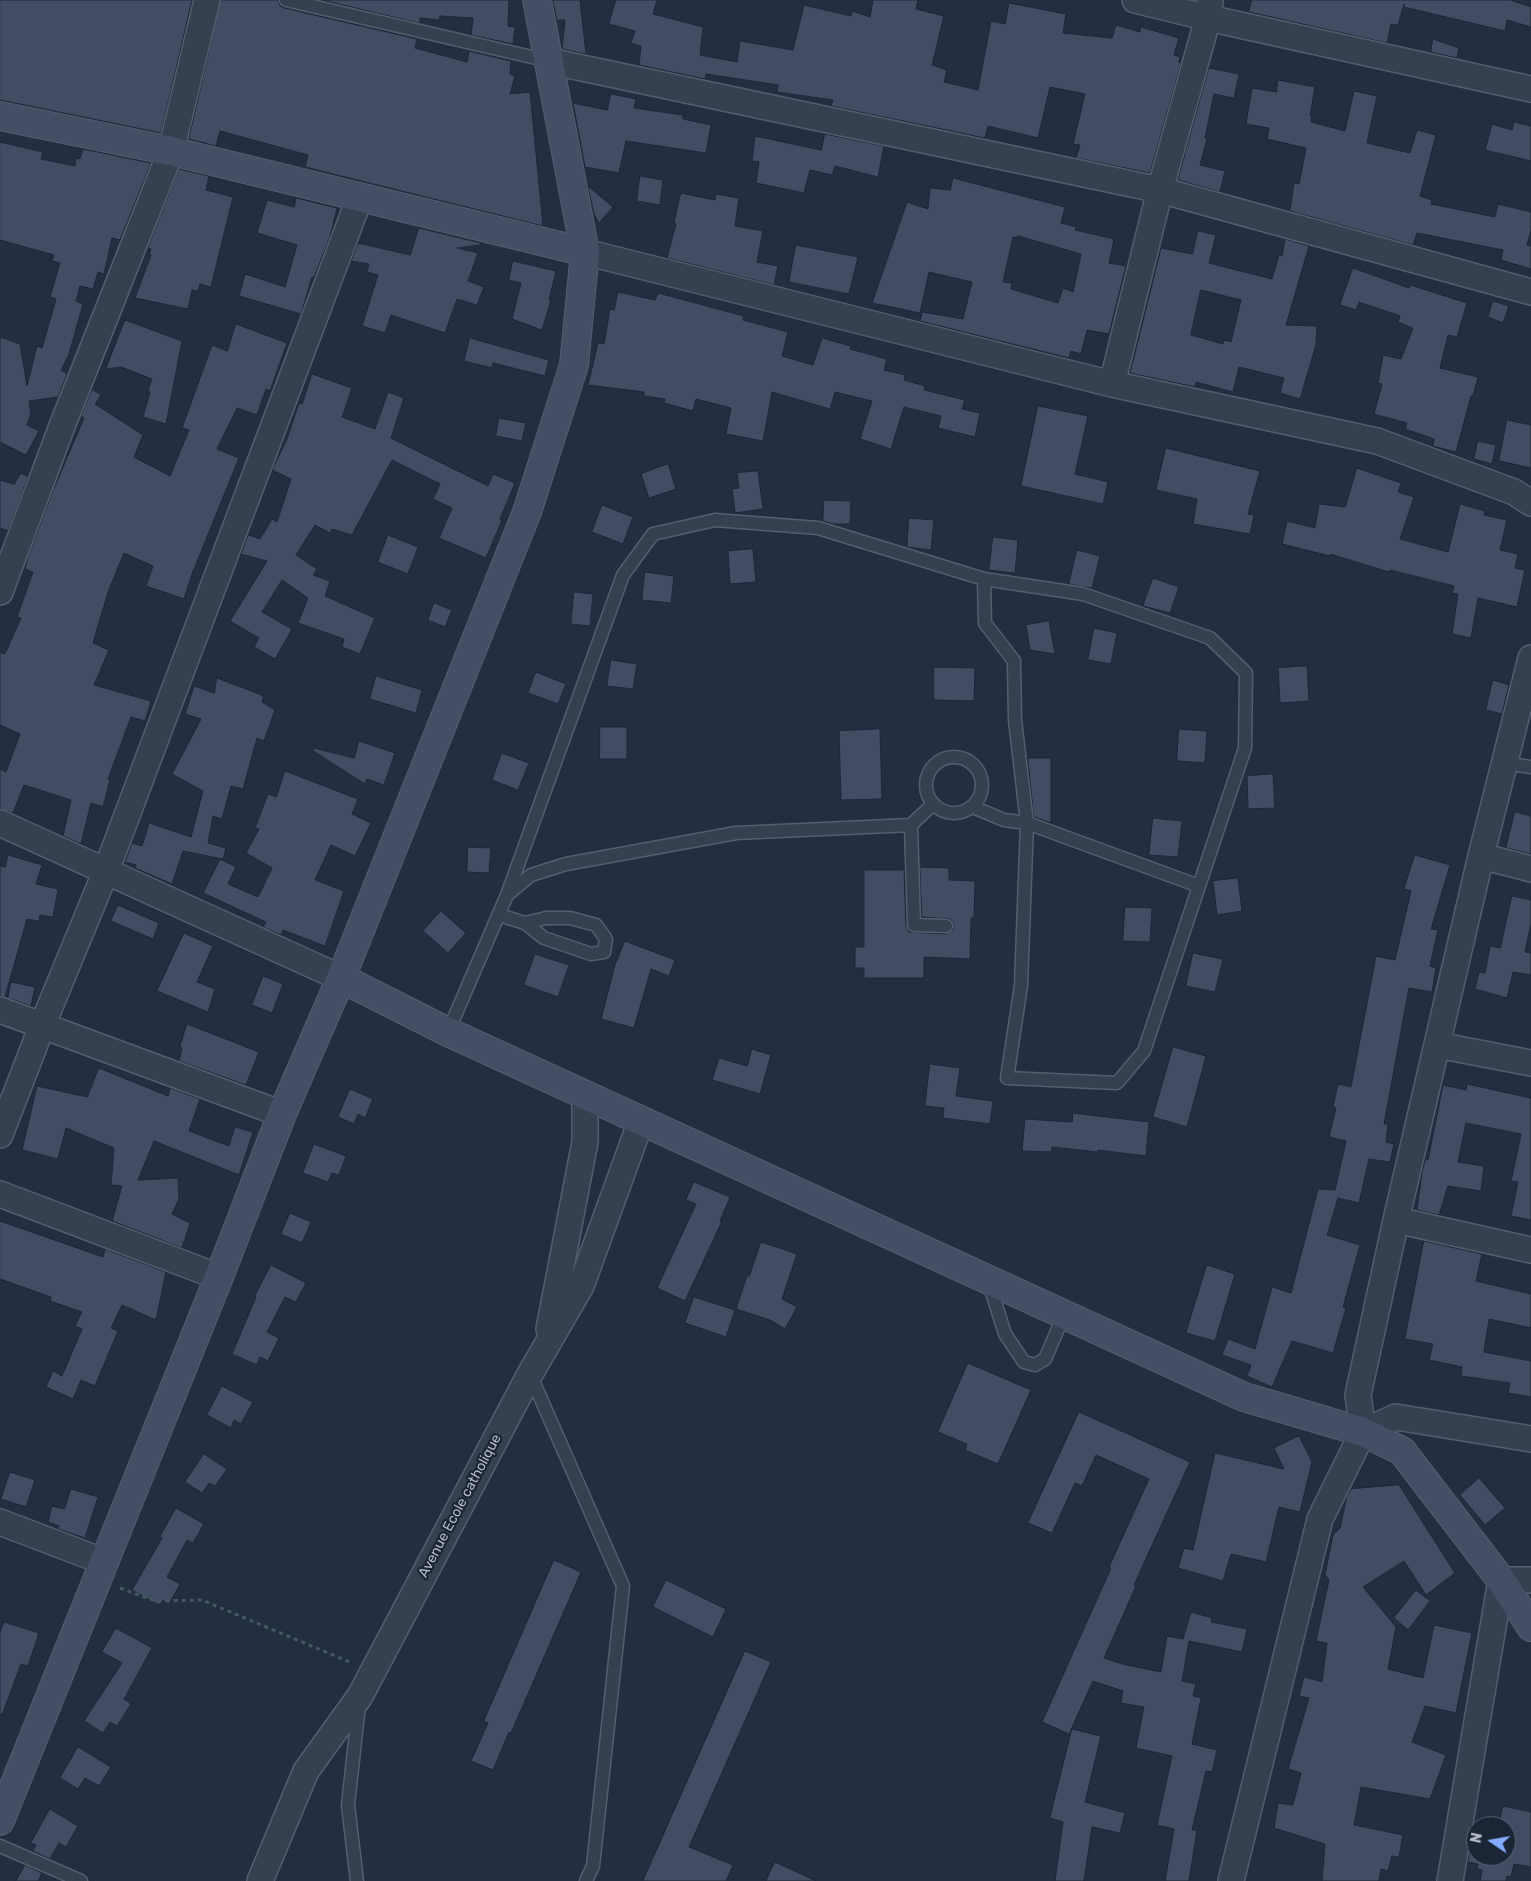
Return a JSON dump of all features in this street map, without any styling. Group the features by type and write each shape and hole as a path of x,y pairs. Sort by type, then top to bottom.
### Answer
{"street":[{"path":"0,592 62,426 171,151 207,0"},
{"path":"0,1821 6,1792 101,1571 219,1278 282,1114 341,978 527,512 574,365 585,252 538,0"},
{"path":"1135,0 1209,9 1531,89"},
{"path":"1112,384 1160,190 1209,9"},
{"path":"548,61 1160,190 1531,292"},
{"path":"0,116 171,151 1112,384 1377,441 1514,492 1531,503"},
{"path":"0,1135 42,1026 106,871 360,197"},
{"path":"1231,1881 1320,1519 1363,1432 1358,1395 1436,1045 1531,658"},
{"path":"0,823 341,978 448,1032 1244,1398 1363,1432 1402,1451 1501,1580 1531,1627"},
{"path":"1481,856 1531,869"},
{"path":"0,1010 282,1114"},
{"path":"1436,1045 1531,1063"},
{"path":"546,1346 585,1142 585,1095"},
{"name":"Avenue Ecole catholique","path":"260,1881 306,1771 360,1696 530,1374 581,1286 641,1121"},
{"path":"0,1194 219,1278"},
{"path":"1396,1220 1531,1250"},
{"path":"1363,1432 1396,1417 1531,1439"},
{"path":"0,1522 101,1571"},
{"path":"1501,1580 1531,1580"},
{"path":"1450,1881 1501,1580"}],"lane":[{"path":"286,0 548,61"},
{"path":"448,1032 507,895 622,576 653,534 715,520 818,528 984,579 1083,594 1210,638 1246,673 1245,748 1144,1051 1117,1083 1007,1078 1020,986 1027,823 1014,720 1014,661 985,623 984,579"},
{"path":"948,757 963,757 976,766 982,779 982,794 974,807 960,814 945,813 932,805 926,791 926,776 935,764 948,757"},
{"path":"1505,763 1531,767"},
{"path":"507,895 531,875 566,864 727,834 910,825 932,805"},
{"path":"974,807 1004,820 1027,823 1199,886"},
{"path":"910,825 914,926 946,926"},
{"path":"498,915 525,924 544,938 591,954 604,952 606,938 596,925 570,918 546,918 525,924"},
{"path":"989,1280 1005,1334 1024,1362 1035,1365 1045,1359 1064,1315"},
{"path":"530,1374 623,1586 593,1866 586,1881"},
{"path":"357,1881 348,1805 360,1696"},
{"path":"0,1846 81,1881"}],"path":[{"path":"101,1571 155,1601 202,1600 373,1672"}],"building":[{"path":"0,0 192,0 161,133 0,100"},
{"path":"221,0 278,0 280,6 284,8 417,39 415,48 467,62 469,51 511,61 510,74 515,76 510,94 530,92 543,226 305,167 308,155 220,131 216,146 189,139"},
{"path":"322,0 509,0 508,26 515,27 513,44 471,35 473,18 440,16 439,20 420,18 420,23"},
{"path":"553,0 580,0 586,54 562,49 565,20 557,20"},
{"path":"616,0 657,0 653,14 703,27 700,55 737,62 740,41 793,50 804,5 851,16 852,11 870,17 873,0 918,0 916,9 944,16 932,65 947,70 944,82 978,90 991,21 1005,24 1009,3 1066,14 1063,33 1112,38 1116,25 1140,32 1141,27 1179,38 1174,55 1180,57 1179,62 1181,63 1150,173 1076,158 1080,145 1073,144 1085,94 1050,87 1038,138 988,126 985,138 831,106 833,100 777,92 778,85 706,74 705,79 639,65 641,46 631,43 635,31 609,24"},
{"path":"1252,0 1510,0 1531,7 1531,27 1507,20 1505,31 1404,7 1404,4 1398,25 1391,24 1387,43 1249,12"},
{"path":"1433,39 1459,48 1457,58 1431,52"},
{"path":"1209,68 1239,74 1234,98 1214,94 1205,138 1207,139 1200,165 1225,171 1220,192 1178,180"},
{"path":"1278,80 1315,87 1310,116 1312,116 1311,122 1345,131 1354,91 1377,96 1367,143 1410,153 1417,130 1436,135 1420,196 1432,200 1431,204 1495,217 1498,204 1531,212 1531,230 1527,245 1531,246 1531,269 1501,260 1503,250 1417,233 1413,245 1290,211 1294,183 1299,184 1306,148 1267,139 1269,128 1246,124 1252,88 1276,92"},
{"path":"611,94 636,99 634,108 683,115 683,119 711,125 706,153 626,141 619,173 585,167 573,103 607,110"},
{"path":"1514,122 1531,126 1531,161 1485,150 1492,124 1512,130"},
{"path":"825,134 884,146 878,177 835,166 832,175 810,170 804,193 756,183 759,162 752,161 755,136 821,150"},
{"path":"0,142 43,152 41,159 75,166 76,158 80,159 83,149 151,163 120,240 112,238 104,274 98,272 93,289 80,286 76,301 83,304 69,354 61,370 67,374 58,397 29,401 31,414 27,425 39,431 26,455 0,442 0,337 20,344 27,386 37,346 42,348 56,299 50,297 60,263 52,261 54,255 0,240"},
{"path":"179,169 209,176 206,190 233,197 211,287 200,284 198,291 192,290 188,309 135,298 151,255 149,254 151,249 148,248"},
{"path":"640,176 663,180 660,205 637,201"},
{"path":"953,178 1065,207 1061,223 1076,227 1075,230 1114,239 1109,263 1126,266 1109,334 1087,330 1081,354 1071,351 1069,358 920,321 922,312 963,319 972,282 929,272 920,313 872,303 907,202 928,209 930,188 950,190","holes":["1018,236 1081,254 1073,292 1063,288 1058,303 1011,289 1012,283 1003,282 1013,237 1017,238"]},
{"path":"588,186 613,207 599,223 594,214"},
{"path":"681,193 715,200 716,194 739,198 735,226 763,231 757,262 778,266 774,285 667,258 676,224 674,223"},
{"path":"296,198 337,208 330,237 314,277 312,277 301,314 239,296 245,274 285,287 297,245 257,233 267,200 294,207"},
{"path":"419,228 481,243 480,245 457,248 478,253 468,281 484,287 477,305 457,299 445,333 391,315 385,333 362,326 378,275 367,272 369,264 351,261 358,243 410,255"},
{"path":"1198,231 1216,235 1209,263 1272,279 1279,255 1282,256 1285,239 1309,246 1286,325 1317,326 1316,345 1300,399 1280,393 1284,378 1239,367 1233,392 1196,382 1195,387 1130,373 1161,248 1192,254","holes":["1201,290 1241,300 1231,342 1224,340 1223,344 1191,335"]},
{"path":"796,245 858,257 849,294 789,282"},
{"path":"513,261 556,271 549,300 551,300 542,330 512,319 521,283 509,280"},
{"path":"1353,268 1409,288 1410,285 1467,303 1457,337 1448,335 1440,368 1478,377 1456,452 1433,446 1434,439 1405,429 1407,423 1374,414 1382,384 1378,383 1383,355 1401,359 1413,328 1398,322 1400,316 1359,302 1356,310 1340,305"},
{"path":"618,292 655,300 658,293 744,316 743,320 788,332 782,356 813,365 822,338 851,346 850,349 887,359 884,370 905,375 904,380 925,386 924,390 965,400 962,409 980,413 975,437 938,428 941,416 904,407 891,449 860,439 872,401 835,392 830,409 772,392 763,441 726,434 731,408 696,399 693,411 664,403 665,399 644,396 644,392 588,385 598,343 604,344 610,309 614,310"},
{"path":"1493,301 1509,306 1503,323 1488,317"},
{"path":"125,320 182,341 166,424 143,417 152,379 121,367 106,369"},
{"path":"236,324 287,343 270,391 266,389 257,415 237,408 217,449 239,458 192,574 184,599 146,586 153,566 124,553 108,592 93,643 109,650 94,685 151,701 145,721 131,717 108,779 110,780 103,807 91,803 81,844 63,836 71,800 24,785 13,813 0,809 0,769 6,772 20,734 0,725 0,652 5,654 21,618 17,617 33,572 25,569 28,557 52,493 84,418 81,416 92,389 101,395 95,404 143,435 134,457 170,476 189,430 182,428 212,345 227,351"},
{"path":"470,338 549,360 545,376 493,363 492,368 464,361"},
{"path":"312,374 352,388 342,417 375,429 388,392 404,398 391,438 488,486 493,474 515,483 486,558 439,538 452,508 433,499 440,484 392,460 352,535 332,529 330,533 315,525 296,555 317,569 313,575 330,581 325,596 375,618 360,654 342,647 344,639 298,623 308,598 282,580 262,612 292,629 275,659 254,647 259,638 230,621 267,561 241,554 248,535 260,539 272,519 277,522 291,479 272,470 287,439 299,403 302,404"},
{"path":"1038,406 1088,416 1075,474 1108,482 1103,504 1021,486"},
{"path":"499,418 526,423 522,441 496,436"},
{"path":"1507,420 1531,425 1531,468 1499,461"},
{"path":"1478,441 1496,445 1492,464 1474,459"},
{"path":"1166,448 1260,471 1248,514 1254,515 1250,534 1193,524 1197,499 1156,490"},
{"path":"668,464 676,489 649,498 641,474"},
{"path":"1357,468 1401,483 1398,492 1414,497 1400,539 1448,552 1460,504 1485,511 1484,515 1507,520 1500,550 1518,554 1515,568 1525,570 1517,607 1478,598 1471,638 1452,634 1458,594 1452,593 1454,586 1390,570 1389,572 1330,554 1330,556 1282,544 1287,521 1315,528 1319,504 1345,507"},
{"path":"758,471 763,509 735,513 732,489 739,488 737,473"},
{"path":"21,473 28,477 8,531 0,528 0,480 14,484"},
{"path":"824,500 851,501 850,524 832,524 823,521"},
{"path":"602,505 633,517 623,544 592,532"},
{"path":"909,518 934,520 931,550 907,547"},
{"path":"388,535 418,547 408,574 378,562"},
{"path":"993,537 1018,540 1015,573 989,570"},
{"path":"753,549 756,582 730,584 728,551"},
{"path":"1077,550 1100,556 1092,588 1069,584"},
{"path":"645,572 674,576 671,603 642,600"},
{"path":"1153,578 1179,587 1170,613 1143,606"},
{"path":"574,592 593,594 590,626 571,624"},
{"path":"434,603 452,610 445,627 428,620"},
{"path":"1049,621 1055,654 1030,650 1026,625"},
{"path":"1094,628 1117,633 1111,664 1088,660"},
{"path":"611,660 637,664 633,689 607,686"},
{"path":"1307,666 1309,701 1280,703 1278,668"},
{"path":"934,667 975,668 974,701 934,700"},
{"path":"536,672 566,684 558,704 528,693"},
{"path":"376,676 422,690 416,713 370,699"},
{"path":"217,678 264,696 262,702 275,710 264,741 257,738 243,789 231,786 222,819 213,816 208,843 226,848 223,859 183,851 172,884 135,868 136,865 125,862 132,843 142,846 149,823 191,837 203,791 172,774 201,719 185,714 194,686 214,693"},
{"path":"1493,680 1509,685 1502,714 1486,710"},
{"path":"600,727 627,727 627,759 600,759"},
{"path":"880,729 882,799 841,800 839,731"},
{"path":"1179,729 1207,731 1205,763 1177,761"},
{"path":"359,741 395,753 384,785 367,779 365,784 313,751 314,748 354,758"},
{"path":"502,753 529,763 518,790 492,780"},
{"path":"1028,758 1051,758 1051,823 1034,817"},
{"path":"285,771 358,799 352,814 371,823 355,856 331,845 315,880 344,891 325,946 283,930 281,935 263,927 266,922 203,893 220,859 236,867 228,884 258,897 272,868 246,853 259,829 255,828 268,794 276,797"},
{"path":"1273,774 1275,808 1248,809 1247,776"},
{"path":"1515,812 1531,816 1531,854 1506,848"},
{"path":"1153,818 1182,821 1178,857 1149,855"},
{"path":"468,847 491,848 489,873 467,872"},
{"path":"8,855 42,865 36,884 58,889 53,917 40,915 39,921 27,919 5,997 0,996 0,866 5,867"},
{"path":"1415,855 1450,865 1431,929 1438,930 1430,966 1436,968 1432,992 1409,988 1384,1124 1388,1124 1386,1142 1394,1144 1390,1162 1369,1159 1359,1203 1338,1198 1327,1235 1360,1245 1343,1307 1346,1308 1333,1353 1292,1341 1272,1387 1247,1376 1251,1365 1222,1355 1228,1339 1255,1349 1272,1287 1291,1293 1318,1189 1335,1190 1346,1141 1329,1137 1336,1108 1333,1107 1338,1084 1351,1087 1376,956 1395,960 1411,891 1404,889"},
{"path":"920,867 949,868 949,880 975,881 974,918 971,918 970,959 924,957 924,978 864,978 864,968 855,968 855,947 864,947 864,870 904,870 906,925 909,932 946,934 953,930 953,923 950,919 922,917"},
{"path":"1238,878 1242,911 1217,915 1213,881"},
{"path":"1512,896 1531,900 1531,924 1525,952 1531,953 1531,975 1513,972 1507,998 1475,989 1479,972 1485,973 1490,946 1500,948"},
{"path":"118,905 159,923 153,939 111,921"},
{"path":"1125,907 1152,908 1150,942 1123,941"},
{"path":"441,911 466,933 448,953 423,931"},
{"path":"184,933 213,946 197,982 215,989 208,1012 157,991"},
{"path":"625,941 675,960 669,976 651,969 634,1028 601,1019 615,965"},
{"path":"1193,953 1223,959 1215,992 1186,986"},
{"path":"535,954 569,965 558,997 524,985"},
{"path":"263,976 283,984 272,1013 252,1005"},
{"path":"11,982 35,987 31,1006 8,998"},
{"path":"187,1024 259,1052 246,1085 179,1061 182,1048 180,1047"},
{"path":"1173,1047 1206,1056 1187,1127 1153,1117"},
{"path":"752,1049 771,1055 760,1094 712,1080 719,1058 747,1066"},
{"path":"930,1064 960,1068 956,1096 993,1101 990,1124 943,1118 944,1108 925,1106"},
{"path":"99,1068 168,1096 170,1088 200,1099 189,1131 229,1146 235,1127 253,1132 239,1175 154,1141 138,1180 178,1178 179,1199 172,1214 190,1223 182,1248 112,1221 122,1186 111,1185 114,1148 66,1128 58,1159 22,1150 37,1086 87,1097"},
{"path":"1467,1084 1531,1098 1531,1220 1511,1216 1518,1182 1511,1181 1521,1134 1466,1123 1458,1162 1484,1166 1481,1191 1448,1186 1439,1215 1417,1210 1422,1172 1425,1160 1428,1160 1443,1085 1466,1090"},
{"path":"350,1089 373,1099 365,1118 358,1114 354,1124 338,1117"},
{"path":"1073,1113 1149,1122 1146,1156 1052,1147 1051,1152 1022,1151 1025,1119 1072,1122"},
{"path":"314,1144 346,1156 339,1175 332,1173 328,1182 303,1173"},
{"path":"694,1182 730,1197 720,1221 722,1221 685,1301 657,1288 696,1204 686,1200"},
{"path":"290,1213 311,1222 302,1243 281,1234"},
{"path":"0,1221 103,1257 105,1249 166,1272 156,1320 122,1305 111,1328 118,1331 95,1386 81,1380 73,1399 46,1387 53,1371 62,1376 82,1329 75,1326 82,1312 50,1301 51,1297 0,1279"},
{"path":"1424,1241 1482,1254 1476,1281 1531,1294 1531,1328 1489,1319 1484,1352 1531,1361 1531,1397 1508,1393 1510,1383 1461,1376 1462,1367 1429,1360 1433,1344 1405,1339"},
{"path":"761,1242 797,1254 782,1299 797,1307 785,1329 770,1320 736,1309"},
{"path":"271,1265 306,1283 296,1302 285,1297 267,1332 279,1338 268,1361 260,1357 257,1365 232,1354 255,1296"},
{"path":"1207,1265 1235,1274 1215,1341 1186,1333"},
{"path":"694,1297 735,1310 726,1337 685,1323"},
{"path":"968,1363 1031,1390 998,1464 965,1450 967,1444 938,1432"},
{"path":"222,1386 253,1402 241,1424 234,1420 231,1428 207,1415"},
{"path":"1079,1412 1190,1462 1134,1585 1136,1586 1104,1658 1122,1664 1161,1672 1167,1636 1183,1639 1191,1612 1212,1618 1211,1622 1247,1629 1242,1652 1189,1641 1182,1681 1196,1684 1193,1696 1201,1698 1192,1744 1217,1750 1212,1772 1206,1771 1192,1830 1197,1830 1189,1881 1165,1881 1174,1829 1157,1825 1172,1756 1136,1748 1144,1707 1121,1703 1123,1691 1093,1681 1069,1734 1042,1722 1149,1479 1096,1455 1082,1486 1075,1483 1052,1533 1028,1523"},
{"path":"1299,1436 1312,1462 1300,1512 1279,1507 1266,1562 1231,1554 1223,1581 1178,1568 1184,1548 1193,1550 1215,1453 1284,1469 1274,1448"},
{"path":"204,1454 227,1469 215,1486 209,1483 202,1493 185,1482"},
{"path":"10,1472 35,1480 26,1507 1,1499"},
{"path":"1479,1478 1505,1508 1485,1525 1460,1495"},
{"path":"1399,1485 1455,1573 1426,1595 1404,1561 1363,1587 1396,1627 1388,1669 1423,1678 1434,1625 1472,1633 1456,1713 1425,1706 1412,1742 1446,1755 1430,1799 1361,1787 1354,1825 1403,1835 1399,1857 1392,1856 1388,1871 1381,1869 1379,1881 1322,1881 1325,1844 1274,1828 1278,1803 1293,1805 1301,1773 1288,1769 1309,1698 1299,1696 1304,1677 1322,1682 1327,1643 1316,1641 1329,1580 1325,1575 1333,1535 1340,1528 1347,1496 1351,1489"},
{"path":"71,1489 98,1497 85,1538 58,1529 59,1526 48,1522 52,1506 64,1509"},
{"path":"176,1508 204,1524 193,1543 187,1540 167,1577 180,1584 169,1604 162,1600 159,1605 132,1590 162,1538 160,1537"},
{"path":"554,1560 581,1572 493,1770 471,1761 488,1723 484,1721"},
{"path":"666,1580 726,1609 713,1637 653,1607"},
{"path":"1416,1590 1430,1601 1408,1630 1394,1618"},
{"path":"4,1622 39,1633 28,1666 21,1664 2,1715 0,1714 0,1633"},
{"path":"116,1628 152,1648 124,1699 131,1704 117,1726 110,1722 103,1733 84,1721 122,1663 102,1652"},
{"path":"745,1651 771,1662 689,1847 733,1865 726,1881 643,1881"},
{"path":"1072,1729 1101,1736 1085,1802 1125,1813 1120,1833 1092,1827 1084,1881 1055,1881 1063,1822 1050,1818"},
{"path":"78,1747 111,1767 99,1786 85,1778 78,1789 60,1778"},
{"path":"1503,1806 1531,1812 1531,1867 1516,1864 1516,1816 1501,1816"},
{"path":"50,1809 78,1826 66,1847 59,1843 50,1859 33,1851 36,1845 31,1843"},
{"path":"775,1862 816,1881 766,1881"},
{"path":"25,1865 42,1873 38,1881 16,1881"},
{"path":"1478,1866 1514,1866 1511,1877 1507,1876 1506,1881 1480,1881 1482,1870 1477,1869"}]}
